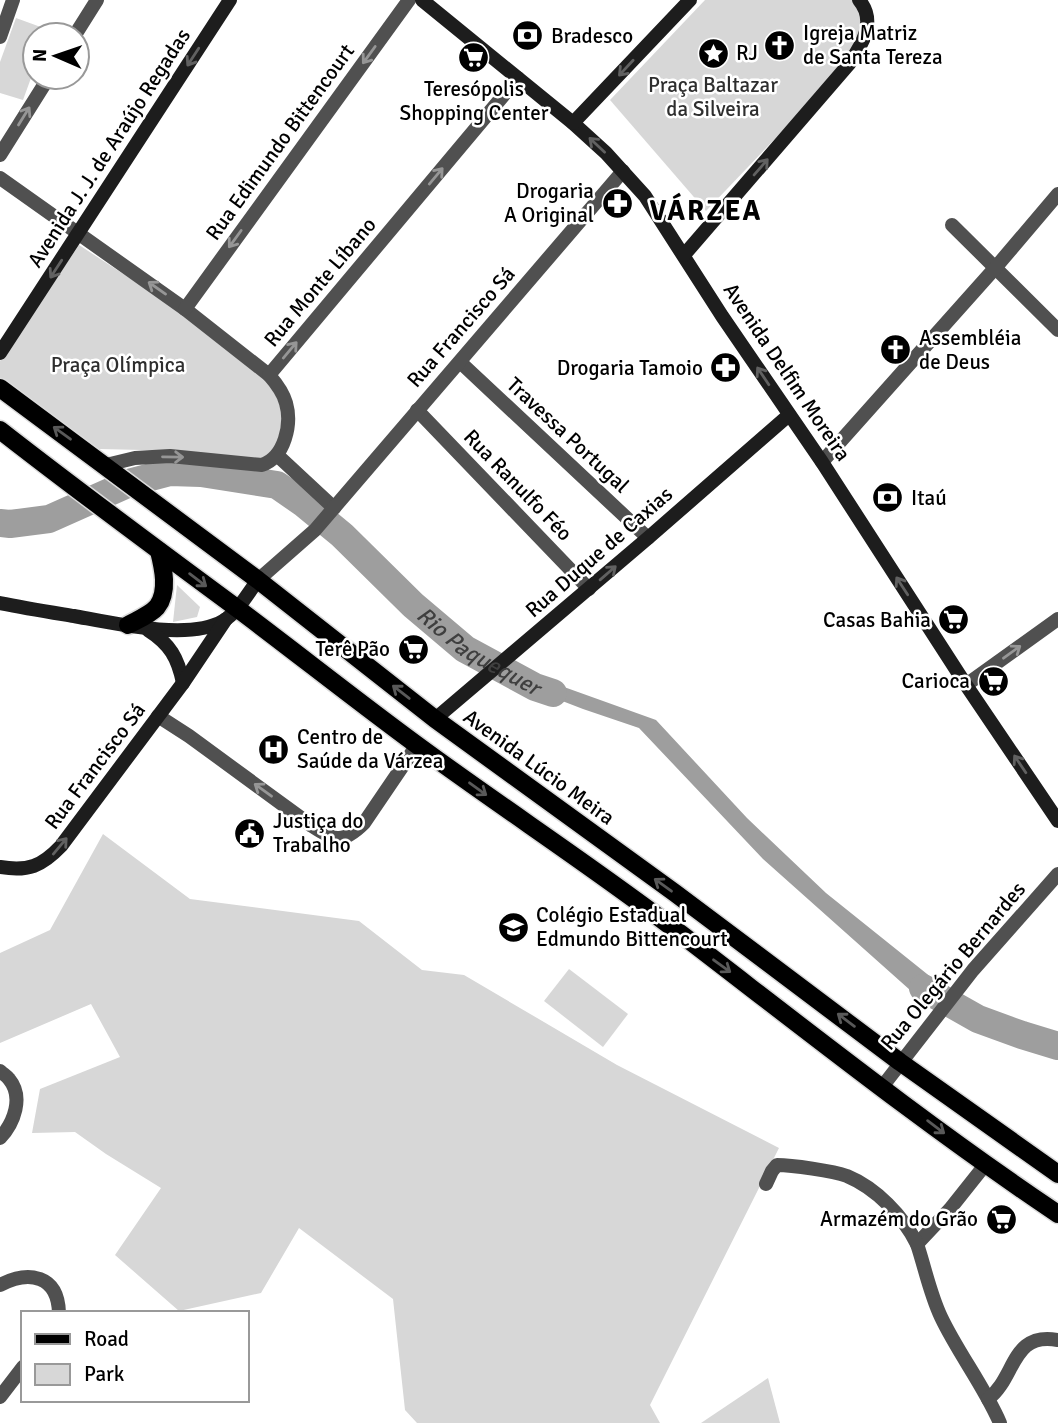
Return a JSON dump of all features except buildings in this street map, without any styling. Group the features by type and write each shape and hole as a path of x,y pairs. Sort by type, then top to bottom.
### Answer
{"main road":[{"name":"Avenida J. J. de Araújo Regadas","path":"0,353 230,0"},
{"name":"Avenida Delfim Moreira","path":"422,0 573,123 645,195 722,316 822,462 966,685 1058,821"},
{"path":"573,123 690,0"},
{"path":"684,255 860,48 868,25 867,15 859,0"},
{"name":"Avenida Lúcio Meira","path":"0,388 258,580 435,719 675,893 900,1062 1058,1174"},
{"name":"Rua Duque de Caxias","path":"435,719 649,538 789,415"},
{"path":"0,430 159,551 231,614 680,934 985,1165 1058,1214"},
{"path":"128,625 158,606 162,597 163,577 159,551"},
{"name":"Rua Francisco Sá","path":"0,867 21,870 33,867 48,860 61,846 258,580"},
{"path":"0,603 147,629 204,627 216,624 231,614"},
{"path":"147,629 163,640 170,649 177,660 183,683"}],"street":[{"path":"0,37 13,0"},
{"path":"84,21 97,0"},
{"name":"Rua Edimundo Bittencourt","path":"185,309 409,0"},
{"name":"Rua Monte Líbano","path":"277,455 285,437 288,420 286,404 269,375 518,78"},
{"path":"0,155 40,91"},
{"name":"Rua Francisco Sá","path":"258,580 315,530 623,171"},
{"path":"0,178 185,309 269,375"},
{"path":"822,462 1058,194"},
{"path":"952,225 1058,330"},
{"name":"Travessa Portugal","path":"460,362 649,538"},
{"name":"Rua Ranulfo Féo","path":"417,410 589,589"},
{"path":"111,470 135,458 170,456 262,465 277,455 332,510"},
{"path":"966,685 1058,619"},
{"path":"158,716 312,826 327,836 336,838 353,834 364,823 417,745"},
{"name":"Rua Olegário Bernardes","path":"882,1087 973,970 1058,874"},
{"path":"0,1071 10,1080 16,1095 15,1114 0,1138"},
{"path":"766,1185 776,1165 787,1165 846,1176 878,1196 910,1229 941,1318 1000,1423"},
{"path":"917,1244 950,1209 985,1165"},
{"path":"0,1284 23,1276 39,1278 50,1286 57,1297 59,1311"},
{"path":"988,1399 999,1388 1022,1348 1038,1340 1058,1340"},
{"path":"0,1397 21,1370"}],"green space":[{"name":"Praça Baltazar da Silveira","path":"705,0 854,0 864,22 853,57 706,211 610,100"},
{"path":"16,18 24,21 21,21 21,91 26,91 23,100 0,93 0,62"},
{"name":"Praça Olímpica","path":"79,245 180,311 267,378 285,415 283,435 273,453 255,463 185,451 99,449 0,381 0,361"},
{"path":"177,585 200,607 197,617 173,622"},
{"path":"103,834 190,899 359,921 422,970 464,975 617,1065 779,1148 650,1405 660,1423 417,1423 405,1410 393,1299 299,1228 261,1293 179,1311 115,1255 161,1188 75,1132 32,1133 40,1089 120,1057 91,1004 0,1043 0,953 50,930"},
{"path":"569,969 628,1014 603,1047 544,1001"},
{"path":"768,1378 780,1423 701,1423"}],"shaded area":[{"path":"525,673 656,720 747,818 826,893 947,990 937,1007 910,990 763,859 639,728 513,682"},
{"path":"966,1003 1025,1028 1058,1037 1058,1053 1012,1039 956,1016"}],"waterway":[{"name":"Rio Paquequer","path":"0,523 49,519 132,482 170,472 201,473 277,485 342,535 413,605 465,649 535,687 553,693"},
{"name":"Rio Paquequer","path":"923,988 978,1019 1058,1046"}],"place":[{"name":"Bradesco","path":"528,36"},
{"name":"Igreja Matriz de Santa Tereza","path":"780,45"},
{"name":"RJ","path":"713,53"},
{"name":"Teresópolis Shopping Center","path":"474,57"},
{"name":"Drogaria A Original","path":"617,203"},
{"name":"Assembléia de Deus","path":"896,350"},
{"name":"Drogaria Tamoio","path":"726,368"},
{"name":"Itaú","path":"888,498"},
{"name":"Casas Bahia","path":"954,620"},
{"name":"Terê Pão","path":"413,649"},
{"name":"Carioca","path":"993,681"},
{"name":"Centro de Saúde da Várzea","path":"274,749"},
{"name":"Justiça do Trabalho","path":"250,833"},
{"name":"Colégio Estadual Edmundo Bittencourt","path":"513,927"},
{"name":"Armazém do Grão","path":"1001,1219"}],"district":[{"name":"VÁRZEA","path":"706,211"}]}
